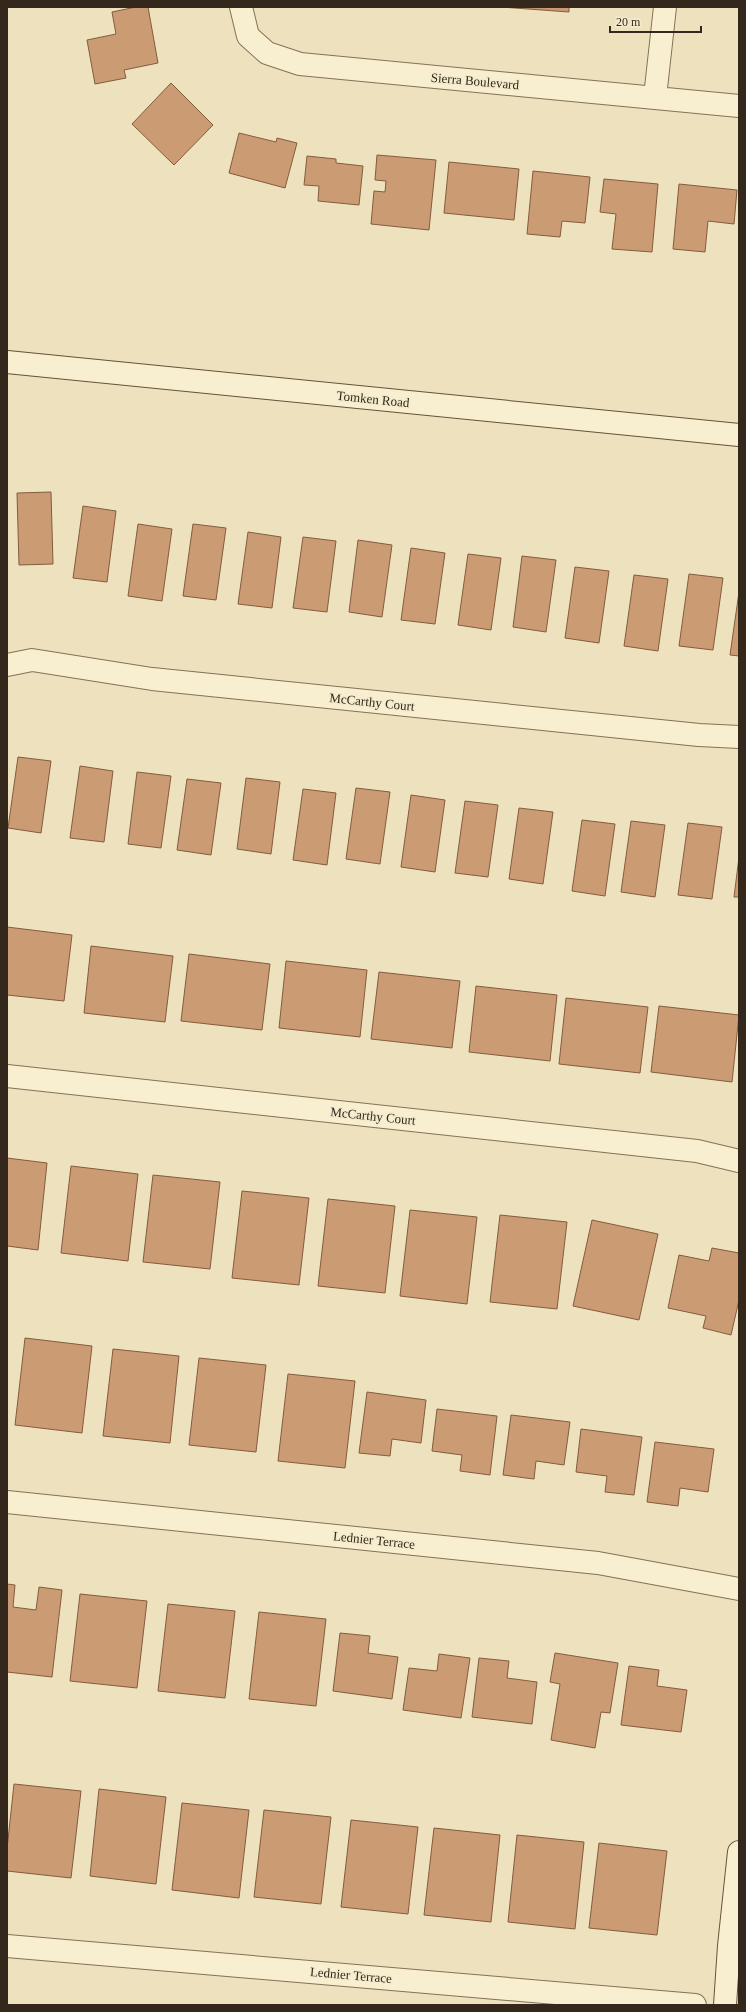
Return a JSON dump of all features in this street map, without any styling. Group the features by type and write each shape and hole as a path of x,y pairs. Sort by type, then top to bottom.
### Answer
{"street":[{"name":"Sierra Boulevard","path":"241,7 248,36 267,53 300,64 739,106"},
{"path":"655,97 665,7"},
{"name":"Tomken Road","path":"7,362 739,435"},
{"name":"McCarthy Court","path":"7,665 32,660 160,680 739,737"},
{"name":"McCarthy Court","path":"7,1076 697,1151 739,1161"},
{"name":"Lednier Terrace","path":"7,1502 598,1563 739,1589"},
{"path":"725,2005 729,1946 739,1852"},
{"name":"Lednier Terrace","path":"7,1946 695,2005"}],"building":[{"path":"136,7 148,7 158,63 124,70 126,78 95,84 87,40 116,34 112,12"},
{"path":"501,7 569,7 569,12"},
{"path":"171,83 213,125 174,165 132,124"},
{"path":"239,133 276,142 277,138 297,143 285,188 229,173"},
{"path":"377,155 436,160 429,230 371,224 374,191 385,192 386,181 375,180"},
{"path":"307,156 336,159 336,163 363,166 359,205 318,201 319,186 304,185"},
{"path":"449,162 519,169 514,220 444,213"},
{"path":"533,171 590,177 585,223 562,221 560,237 527,234"},
{"path":"604,179 658,184 652,252 612,249 616,214 600,212"},
{"path":"679,184 737,190 734,224 708,221 705,252 673,249"},
{"path":"51,492 53,564 19,565 17,493"},
{"path":"83,506 116,511 107,582 73,578"},
{"path":"138,524 172,529 162,601 128,596"},
{"path":"193,524 226,528 216,600 183,596"},
{"path":"248,532 281,537 272,608 238,604"},
{"path":"303,537 336,541 327,612 293,608"},
{"path":"358,540 392,545 382,617 349,612"},
{"path":"411,548 445,553 435,624 401,620"},
{"path":"468,554 501,558 491,630 458,625"},
{"path":"522,556 556,560 546,632 513,627"},
{"path":"575,567 609,571 599,643 565,638"},
{"path":"689,574 723,578 713,650 679,646"},
{"path":"634,575 668,579 658,651 624,646"},
{"path":"739,592 739,656 730,655"},
{"path":"18,757 51,761 41,833 8,828"},
{"path":"80,766 113,771 104,842 70,838"},
{"path":"137,772 171,776 161,848 128,844"},
{"path":"246,778 280,782 271,854 237,849"},
{"path":"187,779 221,783 211,855 177,850"},
{"path":"356,788 390,792 380,864 346,859"},
{"path":"303,789 336,793 327,865 293,860"},
{"path":"411,795 445,800 435,872 401,867"},
{"path":"465,801 498,805 488,877 455,873"},
{"path":"519,808 553,812 543,884 509,879"},
{"path":"582,820 615,824 605,896 572,891"},
{"path":"631,821 665,825 655,897 621,892"},
{"path":"688,823 722,827 712,899 678,895"},
{"path":"739,857 739,897 734,897"},
{"path":"7,927 72,935 64,1001 7,995"},
{"path":"91,946 173,956 165,1022 84,1013"},
{"path":"189,954 270,964 262,1030 181,1021"},
{"path":"286,961 367,970 360,1037 279,1028"},
{"path":"379,972 460,981 452,1048 371,1039"},
{"path":"476,986 557,995 550,1061 469,1052"},
{"path":"566,998 648,1007 640,1073 559,1064"},
{"path":"659,1006 739,1015 732,1082 651,1072"},
{"path":"7,1158 47,1163 38,1250 7,1246"},
{"path":"71,1166 138,1174 128,1261 61,1253"},
{"path":"153,1175 220,1182 210,1269 143,1262"},
{"path":"242,1191 309,1198 299,1285 232,1278"},
{"path":"328,1199 395,1206 385,1293 318,1286"},
{"path":"410,1210 477,1217 467,1304 400,1296"},
{"path":"500,1215 567,1222 557,1309 490,1302"},
{"path":"592,1220 658,1234 639,1320 573,1306"},
{"path":"712,1248 739,1253 739,1300 731,1335 703,1328 706,1316 668,1308 679,1255 709,1261"},
{"path":"25,1338 92,1346 82,1433 15,1425"},
{"path":"113,1349 179,1356 170,1443 103,1436"},
{"path":"199,1358 266,1365 256,1452 189,1445"},
{"path":"288,1374 355,1381 345,1468 278,1461"},
{"path":"367,1392 426,1400 421,1443 392,1439 390,1456 359,1453"},
{"path":"437,1409 497,1416 490,1475 460,1471 462,1455 432,1451"},
{"path":"511,1415 570,1422 564,1465 536,1461 534,1479 503,1475"},
{"path":"581,1429 642,1437 634,1495 605,1492 607,1476 576,1472"},
{"path":"655,1442 714,1449 708,1492 680,1488 678,1506 647,1502"},
{"path":"7,1584 15,1585 13,1607 36,1610 39,1587 62,1590 52,1677 7,1672"},
{"path":"80,1594 147,1601 137,1688 70,1681"},
{"path":"168,1604 235,1611 225,1698 158,1691"},
{"path":"259,1612 326,1619 316,1706 249,1699"},
{"path":"340,1633 370,1636 368,1653 398,1657 392,1699 333,1691"},
{"path":"555,1653 618,1663 610,1713 601,1712 595,1748 551,1740 560,1684 550,1682"},
{"path":"439,1654 470,1658 461,1718 403,1710 409,1668 437,1671"},
{"path":"479,1658 509,1661 507,1678 537,1682 532,1724 472,1717"},
{"path":"629,1666 659,1670 657,1686 687,1690 681,1732 621,1725"},
{"path":"14,1784 81,1791 71,1878 7,1871 7,1849"},
{"path":"99,1789 166,1797 156,1884 90,1876"},
{"path":"182,1803 249,1810 239,1898 172,1890"},
{"path":"264,1810 331,1817 321,1904 254,1897"},
{"path":"351,1820 418,1827 408,1914 341,1907"},
{"path":"434,1828 500,1835 491,1922 424,1915"},
{"path":"517,1835 584,1842 575,1929 508,1922"},
{"path":"599,1843 667,1851 657,1935 589,1928"}]}
